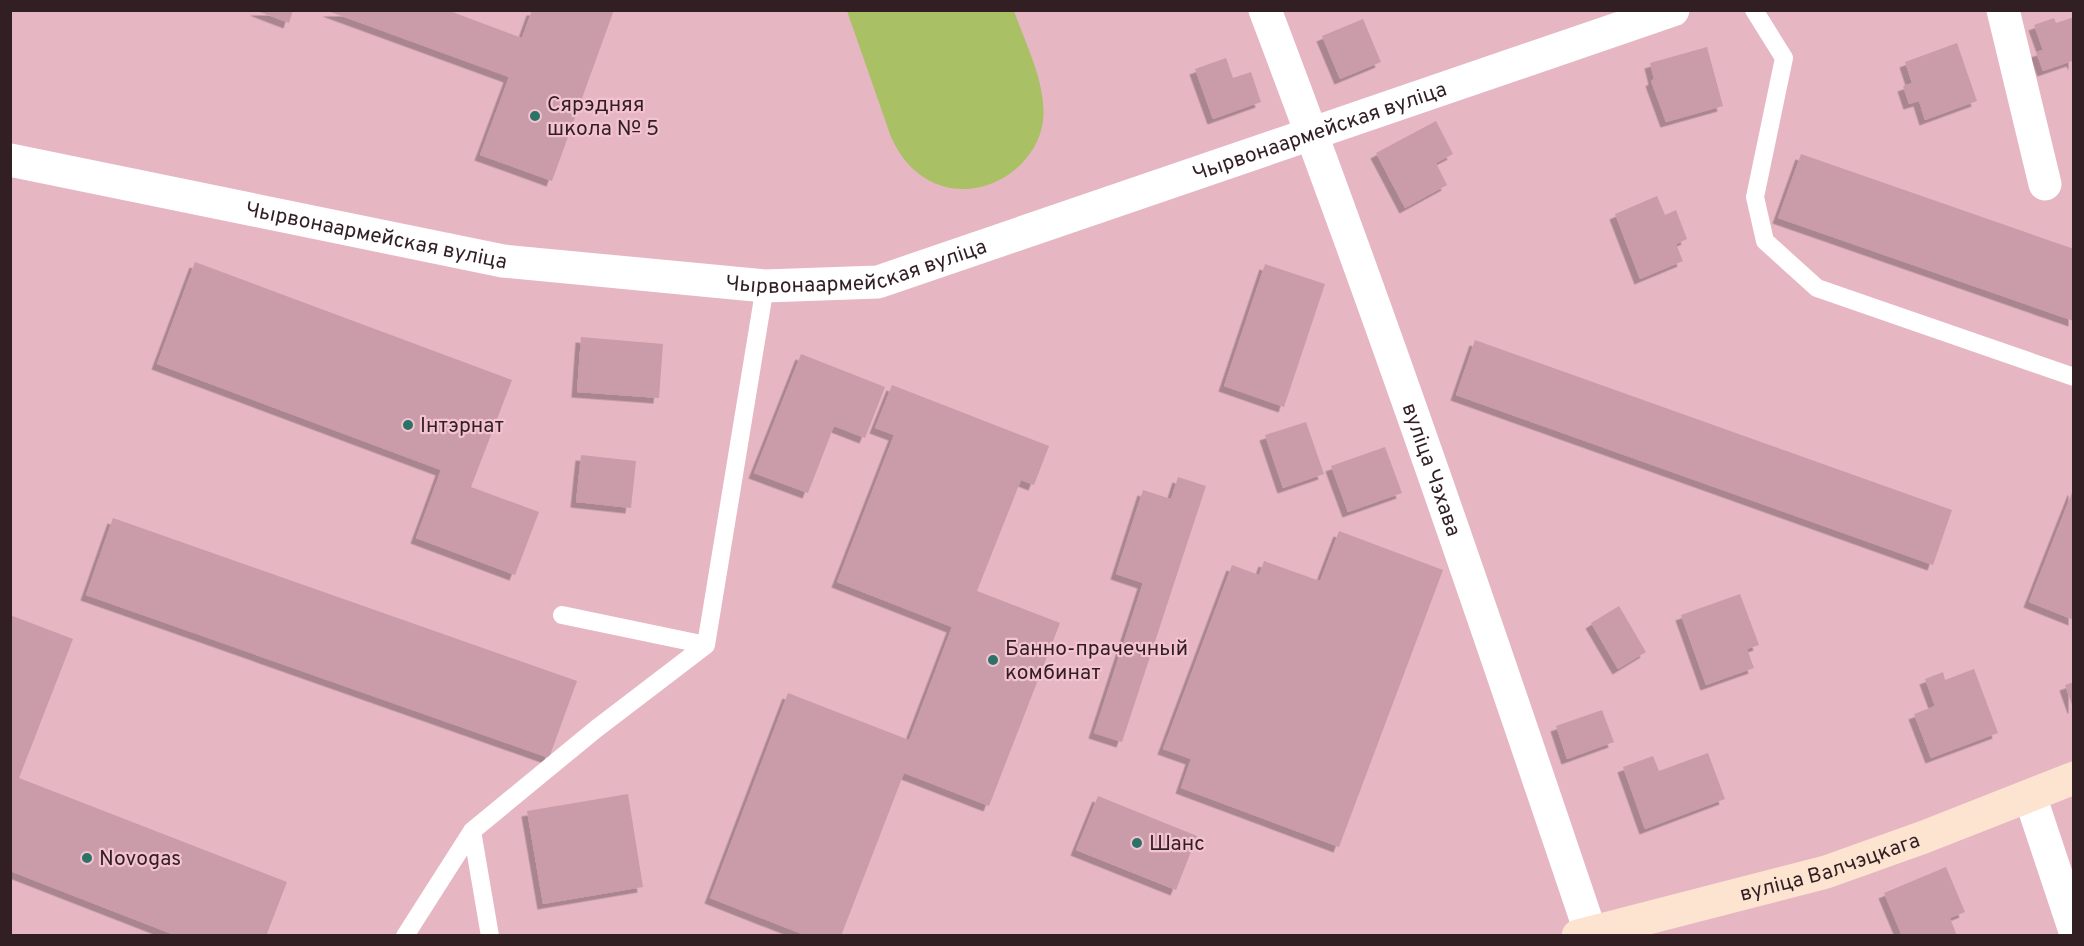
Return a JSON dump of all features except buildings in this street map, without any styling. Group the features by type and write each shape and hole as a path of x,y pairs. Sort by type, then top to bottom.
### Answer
{"street":[{"name":"вуліца Чэхава","path":"1265,10 1313,136 1467,565 1584,933"},
{"name":"Чырвонаармейская вуліца","path":"10,160 503,261 765,286 878,282 1313,136 1673,10"},
{"path":"2003,10 2045,184"},
{"name":"вуліца Валчэцкага","path":"1584,933 1826,872 2073,778"},
{"path":"2030,796 2073,928"}],"lane":[{"path":"1754,10 1784,58 1755,197 1765,241 1817,288 2073,377"},
{"path":"405,936 472,831 596,729 706,645 765,286"},
{"path":"562,615 706,645"},
{"path":"472,831 490,936"}],"green space":[{"path":"847,11 1014,11 1042,93 1043,121 1038,139 1029,155 1016,169 1001,179 984,186 966,189 948,187 930,181 917,173 902,157 891,137"}],"place":[{"name":"Сярэдняя школа № 5","path":"535,116"},
{"name":"Інтэрнат","path":"408,425"},
{"name":"Банно-прачечный комбинат","path":"993,660"},
{"name":"Шанс","path":"1137,843"},
{"name":"Novogas","path":"87,858"}]}
